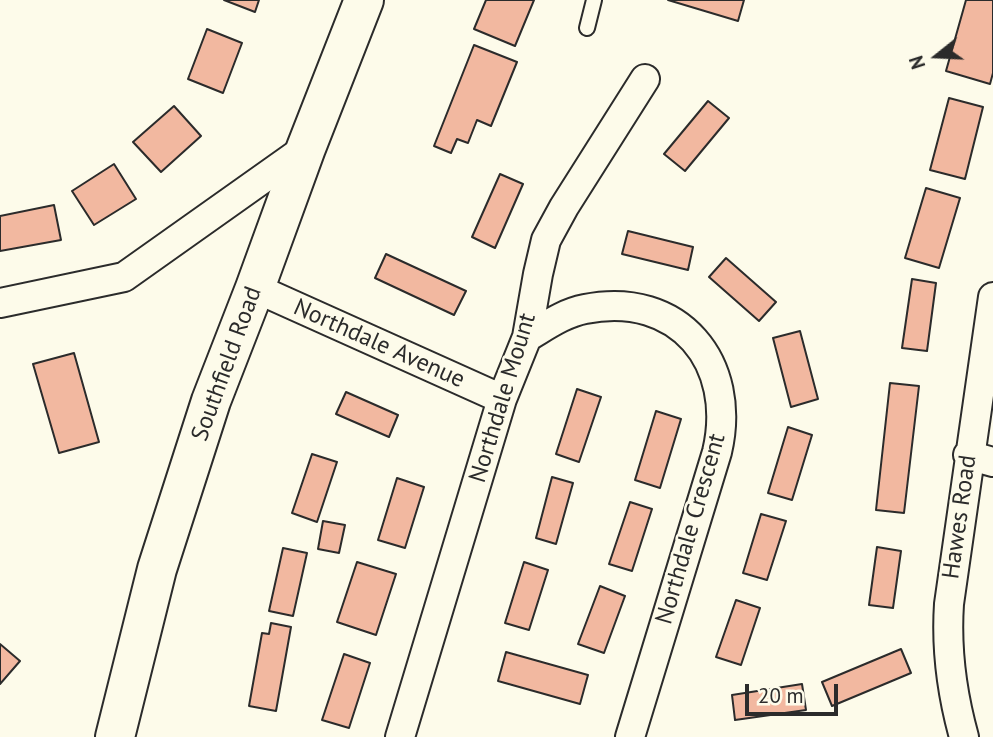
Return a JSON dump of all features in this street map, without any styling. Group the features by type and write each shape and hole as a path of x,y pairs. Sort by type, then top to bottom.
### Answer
{"main road":[{"name":"Southfield Road","path":"115,737 157,569 211,401 364,0"}],"street":[{"name":"Northdale Mount","path":"400,737 502,399 527,337 546,240 645,79"},
{"path":"0,303 124,277 306,148"},
{"name":"Northdale Avenue","path":"256,288 502,399"},
{"name":"Hawes Road","path":"964,737 953,690 947,635 949,604 981,459 993,297"},
{"name":"Northdale Crescent","path":"527,337 563,316 582,309 602,306 644,308 661,314 680,327 696,343 709,362 718,384 722,430 630,737"}],"lane":[{"path":"587,28 594,0"}],"building":[{"path":"224,0 259,0 255,12"},
{"path":"486,0 534,0 515,46 474,29"},
{"path":"668,0 744,0 738,21"},
{"path":"966,0 993,0 993,73 990,84 946,71"},
{"path":"207,29 242,43 223,93 188,79"},
{"path":"474,45 517,62 491,126 477,120 468,143 457,139 451,153 434,146"},
{"path":"949,98 983,107 965,179 930,170"},
{"path":"708,101 729,118 685,171 664,154"},
{"path":"174,106 201,136 161,172 133,142"},
{"path":"114,164 136,199 94,225 72,191"},
{"path":"500,174 523,184 495,248 472,237"},
{"path":"926,188 960,198 939,268 905,258"},
{"path":"54,205 61,240 0,251 0,216"},
{"path":"628,231 693,247 688,270 622,254"},
{"path":"386,254 466,291 454,315 375,278"},
{"path":"726,258 776,302 759,321 709,277"},
{"path":"912,279 936,283 927,351 902,348"},
{"path":"800,331 818,399 791,407 773,338"},
{"path":"74,353 99,442 59,453 33,364"},
{"path":"890,383 919,386 904,513 876,510"},
{"path":"577,389 601,397 579,462 556,454"},
{"path":"346,392 398,415 389,437 336,414"},
{"path":"656,411 681,419 660,488 635,480"},
{"path":"788,427 812,435 792,500 768,493"},
{"path":"312,454 337,462 317,522 292,513"},
{"path":"552,477 573,483 556,544 536,538"},
{"path":"397,478 424,487 405,548 378,540"},
{"path":"630,502 652,509 632,571 609,564"},
{"path":"761,514 786,521 767,580 743,573"},
{"path":"323,521 345,525 339,553 318,549"},
{"path":"877,547 901,551 893,608 869,605"},
{"path":"283,548 307,553 293,616 269,611"},
{"path":"357,562 396,574 376,635 337,622"},
{"path":"524,562 548,570 529,630 505,623"},
{"path":"600,586 625,596 604,653 578,644"},
{"path":"736,600 760,608 741,665 716,657"},
{"path":"271,623 291,627 276,711 249,706 262,633 269,634"},
{"path":"0,644 20,661 0,684"},
{"path":"901,649 911,673 832,706 822,682"},
{"path":"506,652 588,675 580,704 498,681"},
{"path":"344,654 370,663 349,728 322,720"},
{"path":"802,684 806,710 735,720 732,695"}]}
